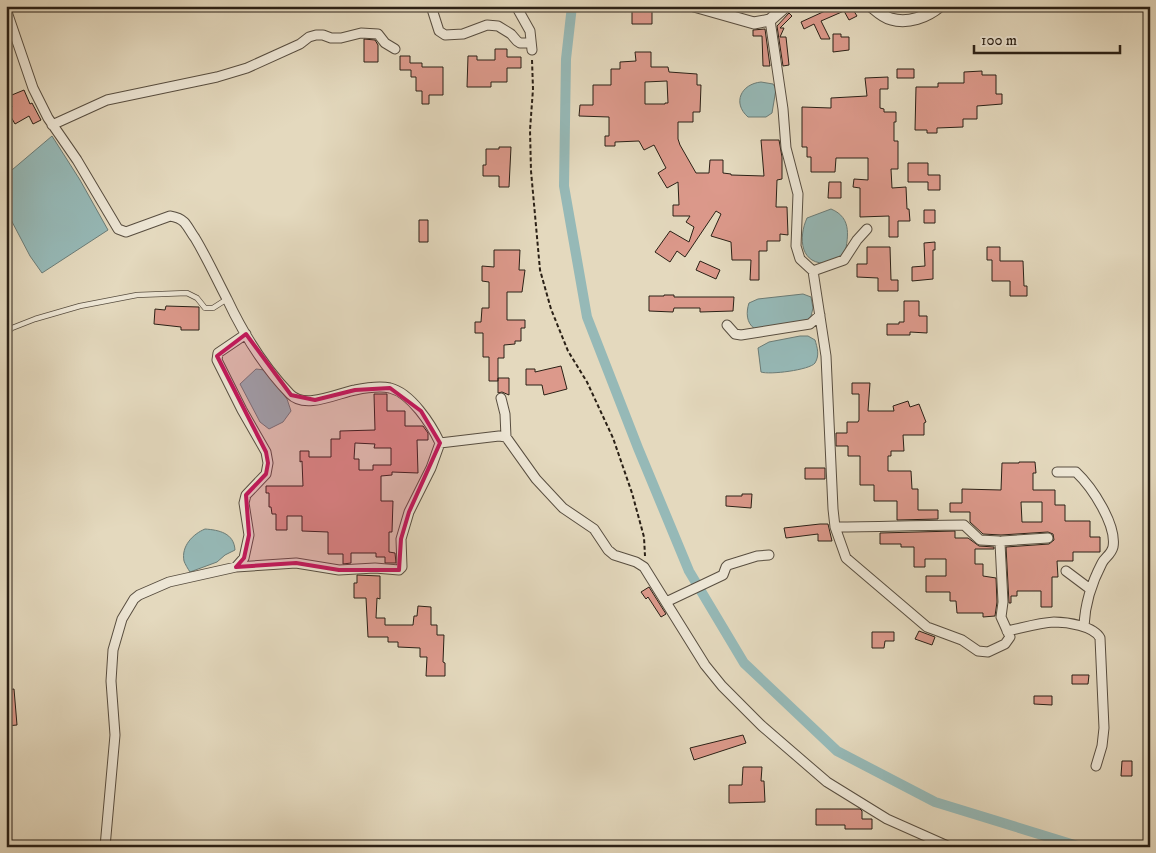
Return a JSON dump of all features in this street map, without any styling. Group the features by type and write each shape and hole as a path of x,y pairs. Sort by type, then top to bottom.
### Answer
{"street":[{"path":"431,6 439,31 445,35 463,34 487,25 498,26 511,34 520,43 532,47 530,31 516,6"},
{"path":"694,6 754,23 770,20 786,6"},
{"path":"871,6 892,20 916,20 940,6"},
{"path":"6,8 33,88 52,125 77,160 118,229 126,232 170,216 184,221 265,365 291,395 299,399 315,400 326,399 355,390 390,388 405,396 421,412 440,443"},
{"path":"770,20 783,109 786,148 798,194 796,246 800,259 813,270 826,356 830,470 835,527 846,558 927,627 962,640 978,651 988,652 1008,641 1010,637 1001,617 1003,602 1000,543"},
{"path":"52,125 107,100 217,77 247,68 316,35 342,38 362,32 378,34 385,43 395,49"},
{"path":"813,270 844,260 867,229"},
{"path":"727,325 735,334 741,335 810,324 820,315"},
{"path":"236,567 244,558 249,535 244,503 246,495 266,474 268,463 266,452 223,373 217,356 218,353 246,334"},
{"path":"501,398 506,414 506,437 536,479 563,508 594,529 608,550 614,555 636,562 644,567 668,601 705,665 722,686 762,726 827,782 887,819 950,847"},
{"path":"440,443 499,436 506,437"},
{"path":"105,847 115,735 111,681 113,650 122,619 134,599 169,582 236,567 296,563 339,570 375,568 399,570 402,567 401,539 409,512 440,443"},
{"path":"1057,472 1076,472 1098,499 1110,523 1112,550 1104,559 1090,589 1085,609 1084,626"},
{"path":"835,527 964,525 980,540 997,541 1000,543 1002,541 1048,538"},
{"path":"668,601 723,575 728,565 757,556 768,555"},
{"path":"1066,571 1090,589"},
{"path":"1007,631 1054,622 1084,626 1097,632 1100,638 1104,728 1102,746 1096,766"}],"lane":[{"path":"6,332 35,319 80,306 137,295 187,293 197,298 205,308 213,308 227,299"}],"path":[{"path":"532,47 533,89 530,130 536,237 540,270 551,309 568,351 587,382 613,438 629,483 644,538 646,553 644,567"}],"highlighted area":[{"path":"246,334 291,395 315,400 355,390 390,388 421,411 440,443 409,512 401,539 399,570 339,570 296,563 236,567 244,558 249,535 246,495 266,474 268,463 266,452 217,356"}],"water":[{"path":"761,82 773,84 776,89 772,113 766,117 748,117 740,106 741,95 748,86"},
{"path":"52,136 80,180 108,230 42,273 30,256 6,209 6,175"},
{"path":"831,209 838,213 846,223 847,243 844,258 829,263 819,263 812,260 804,249 802,242 804,226 807,218"},
{"path":"803,294 811,297 813,308 810,320 755,329 748,321 747,310 749,303 758,299"},
{"path":"808,336 815,340 818,354 817,360 812,366 772,373 761,372 758,348 769,342"},
{"path":"256,369 265,370 287,399 291,411 283,422 269,429 260,422 240,384"},
{"path":"205,529 215,530 229,536 235,550 217,562 190,572 184,561 184,550 192,537"}],"building":[{"path":"836,6 855,6 852,8 857,16 849,20 844,11 821,21 830,39 821,39 814,24 804,29 801,22"},
{"path":"641,8 652,8 652,24 632,24 632,10 641,10"},
{"path":"789,13 792,16 780,28 784,28 780,37 786,37 789,65 783,66 777,26"},
{"path":"765,29 770,66 763,66 762,36 753,36 753,30"},
{"path":"833,34 849,37 849,50 833,52"},
{"path":"364,39 375,40 378,45 378,62 364,62"},
{"path":"495,49 507,49 507,57 521,57 521,68 507,68 507,82 491,82 491,87 467,87 468,56 477,56 477,60 495,60"},
{"path":"635,52 651,52 651,67 668,67 669,72 697,74 697,85 701,85 700,112 693,112 693,122 678,122 680,145 696,173 709,173 710,160 723,160 723,173 764,176 761,140 779,140 782,157 782,179 777,180 776,207 787,207 788,235 780,234 780,241 767,241 767,251 759,251 759,280 750,280 751,260 732,260 731,242 711,236 721,214 716,211 685,257 677,251 670,262 655,252 670,231 689,242 694,227 686,222 690,216 673,216 673,205 679,205 678,182 667,188 658,173 666,168 654,145 644,150 639,141 615,142 615,146 605,146 605,136 609,136 609,117 579,116 580,105 593,105 593,85 611,85 611,69 620,69 620,62 636,61","holes":["667,81 668,103 645,104 645,82"]},
{"path":"400,56 410,56 410,63 422,63 422,67 443,67 443,95 429,95 429,104 422,104 422,91 416,91 416,77 411,77 411,70 400,70"},
{"path":"897,69 914,69 914,78 897,78"},
{"path":"982,71 982,75 996,75 996,94 1002,94 1002,104 977,106 977,119 963,119 963,127 937,128 937,133 927,133 927,130 915,130 916,87 938,87 938,83 964,83 964,72"},
{"path":"888,77 888,89 880,89 880,108 884,109 884,112 896,112 894,141 898,141 898,169 891,169 892,188 906,187 907,209 909,209 910,221 898,221 898,237 889,237 889,216 860,217 860,188 853,187 854,179 868,180 868,158 836,158 835,172 811,172 811,157 807,157 807,147 802,147 802,107 831,108 831,98 867,96 865,78"},
{"path":"24,90 30,104 32,103 41,120 33,124 29,116 15,124 7,110 12,107 7,97"},
{"path":"499,147 511,147 509,187 499,187 499,176 483,176 483,165 486,165 486,149 499,149"},
{"path":"908,163 928,163 928,175 940,175 940,190 928,190 928,182 908,182"},
{"path":"829,182 841,182 841,198 828,198"},
{"path":"924,210 935,210 935,223 924,223"},
{"path":"419,220 428,220 428,242 419,242"},
{"path":"935,242 935,250 933,250 933,279 912,281 912,267 925,266 924,243"},
{"path":"867,247 890,247 891,280 898,280 898,291 878,291 878,278 857,277 857,264 867,264"},
{"path":"987,247 1000,247 1000,261 1023,261 1024,286 1027,286 1027,296 1010,296 1010,281 992,281 992,260 987,260"},
{"path":"494,250 520,250 519,270 525,270 522,292 507,292 507,320 525,320 525,328 521,328 521,341 515,341 515,344 504,345 504,358 498,358 498,381 489,381 489,357 483,357 483,333 475,333 475,322 481,322 482,308 489,308 489,282 482,281 482,266 494,267"},
{"path":"700,261 720,270 716,279 696,270"},
{"path":"674,295 674,297 734,297 733,311 700,312 700,308 674,308 673,312 649,311 649,296"},
{"path":"904,301 919,301 919,316 927,316 927,333 910,332 910,335 887,335 887,324 904,322"},
{"path":"166,306 199,307 199,330 181,330 181,327 154,324 155,309 165,310"},
{"path":"561,366 567,389 544,395 542,385 526,385 526,369 535,369 535,372"},
{"path":"498,378 509,378 509,395 502,392 498,393"},
{"path":"852,383 870,383 868,411 894,411 893,406 908,401 910,407 919,404 926,422 924,423 924,435 903,435 904,451 891,451 891,456 888,456 888,471 911,471 912,489 918,489 918,510 938,510 938,519 897,520 897,501 874,501 874,485 860,485 860,456 848,456 848,446 836,446 836,433 847,433 847,422 858,422 859,420 859,394 852,394"},
{"path":"374,394 387,394 387,411 405,411 405,426 423,426 428,433 428,440 417,440 418,473 392,472 392,475 381,476 381,501 393,501 392,532 389,532 389,552 395,553 396,563 385,563 385,557 376,557 376,553 351,553 351,563 343,564 343,554 328,554 328,532 302,531 302,516 287,516 287,530 276,530 276,514 272,514 271,507 269,507 269,493 266,493 266,486 303,486 300,451 309,451 309,457 331,457 331,439 340,439 340,431 375,430","holes":["355,443 375,444 374,448 391,448 391,465 373,465 373,470 359,470 359,459 354,459"]},
{"path":"1035,462 1036,473 1033,473 1033,490 1055,490 1055,505 1065,505 1065,521 1090,521 1090,537 1100,537 1100,552 1073,552 1073,561 1057,561 1058,577 1052,577 1052,607 1041,607 1041,591 1017,591 1017,596 1011,596 1011,603 1009,603 1006,547 1049,544 1054,540 1053,534 1048,532 1001,535 983,534 970,522 970,512 950,512 950,503 962,503 962,489 1001,490 1002,463","holes":["1021,502 1042,502 1042,522 1022,522"]},
{"path":"805,468 825,468 825,479 805,479"},
{"path":"742,494 752,494 751,508 726,506 726,496 742,496"},
{"path":"828,524 832,541 818,541 818,534 786,538 784,528"},
{"path":"955,531 955,538 968,538 979,546 994,547 994,549 975,549 975,564 983,564 983,576 996,578 997,602 995,616 983,617 983,613 957,613 956,601 950,601 950,592 926,592 926,576 946,576 946,559 925,559 925,567 914,567 914,547 901,547 901,544 880,544 880,533"},
{"path":"357,575 380,576 380,599 377,598 376,618 385,618 385,625 413,625 414,616 417,616 418,606 431,607 431,625 437,625 437,635 444,635 443,662 445,663 445,676 426,676 427,657 420,657 420,648 398,647 398,642 388,642 388,637 368,637 366,598 354,598 354,583 357,583"},
{"path":"649,587 666,614 661,617 648,597 646,599 641,592"},
{"path":"919,631 935,637 932,645 915,639"},
{"path":"872,632 894,632 894,641 885,641 884,648 872,648"},
{"path":"1072,675 1089,675 1088,684 1072,684"},
{"path":"14,689 17,725 6,726 6,690"},
{"path":"1034,696 1052,696 1052,705 1034,704"},
{"path":"743,735 746,743 694,760 690,748"},
{"path":"1122,761 1132,761 1132,776 1121,776"},
{"path":"743,767 762,767 761,781 764,781 765,802 729,803 729,785 742,785"},
{"path":"816,809 860,809 862,811 862,819 872,819 872,829 845,829 845,825 816,825"}],"waterway":[{"path":"572,6 566,59 564,186 587,317 689,571 744,663 837,751 935,802 1081,847"}]}
